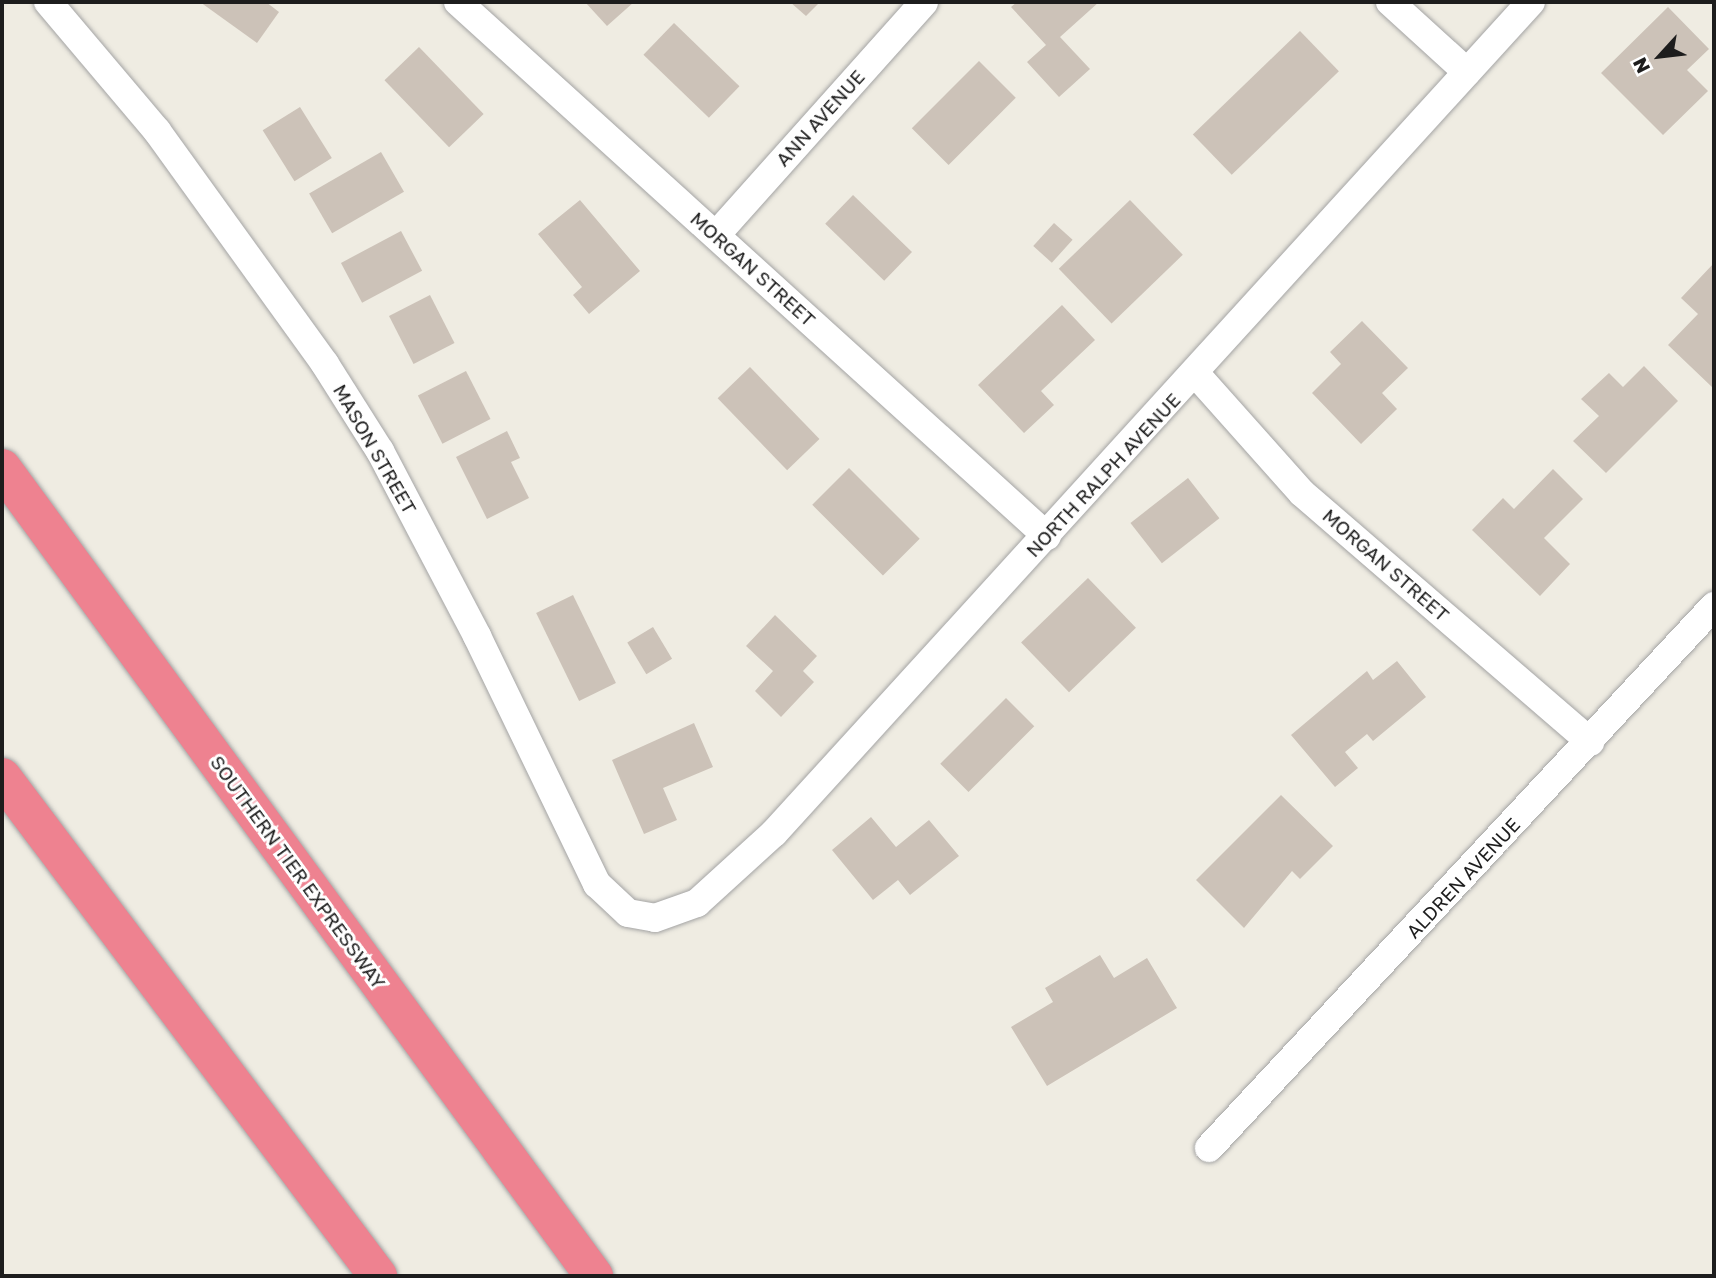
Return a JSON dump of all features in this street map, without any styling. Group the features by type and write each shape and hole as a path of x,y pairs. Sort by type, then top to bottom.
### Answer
{"highway":[{"name":"SOUTHERN TIER EXPRESSWAY","path":"2,468 594,1276"},
{"path":"2,777 378,1276"}],"street":[{"name":"MASON STREET","path":"48,2 156,131 325,364 380,451 477,636 597,884 611,904 651,918"},
{"name":"MORGAN STREET","path":"458,2 1047,536"},
{"name":"ANN AVENUE","path":"716,235 924,2"},
{"path":"1390,2 1467,72"},
{"name":"NORTH RALPH AVENUE","path":"651,918 697,903 774,833 1196,374 1531,2"},
{"name":"MORGAN STREET","path":"1196,374 1302,493 1590,742"},
{"name":"ALDREN AVENUE","path":"1209,1149 1714,606"}],"building":[{"path":"200,2 266,2 279,12 257,43"},
{"path":"585,2 634,2 607,26"},
{"path":"790,2 820,2 806,16"},
{"path":"1017,2 1099,2 1060,37 1090,69 1059,97 1027,62 1046,45 1011,7"},
{"path":"1668,7 1709,49 1687,70 1708,91 1663,135 1601,73"},
{"path":"674,23 739,86 709,118 643,55"},
{"path":"1300,31 1339,71 1232,175 1193,135"},
{"path":"419,47 484,114 449,147 384,80"},
{"path":"979,61 1016,98 949,165 912,128"},
{"path":"300,107 332,158 294,181 263,130"},
{"path":"381,152 404,192 332,233 309,194"},
{"path":"853,195 912,252 884,281 825,224"},
{"path":"580,200 640,271 589,314 573,295 582,287 538,234"},
{"path":"1130,200 1183,255 1112,323 1059,269"},
{"path":"1054,223 1073,240 1052,263 1033,246"},
{"path":"401,231 422,271 362,303 341,263"},
{"path":"1714,263 1712,387 1668,345 1698,314 1681,298"},
{"path":"430,295 455,343 414,364 389,316"},
{"path":"1062,305 1095,340 1041,391 1054,405 1024,433 978,385"},
{"path":"1362,321 1408,368 1382,393 1397,409 1361,444 1312,393 1341,364 1330,352"},
{"path":"1644,366 1678,401 1606,473 1573,441 1599,416 1581,399 1609,373 1623,387"},
{"path":"750,367 819,439 787,470 718,398"},
{"path":"466,371 491,419 442,444 418,396"},
{"path":"507,431 520,458 511,462 529,498 487,519 456,457"},
{"path":"849,468 920,539 883,575 812,505"},
{"path":"1553,469 1583,499 1544,538 1570,564 1540,596 1472,530 1503,498 1514,509"},
{"path":"1188,478 1219,518 1162,563 1130,523"},
{"path":"1088,578 1136,628 1069,692 1021,643"},
{"path":"573,595 616,683 579,701 536,613"},
{"path":"775,615 817,656 803,671 814,682 781,717 755,691 773,671 746,646"},
{"path":"653,627 672,659 646,674 627,642"},
{"path":"1397,661 1426,697 1373,741 1367,734 1345,752 1358,768 1335,787 1291,735 1367,671 1373,680"},
{"path":"1006,698 1034,726 969,792 940,764"},
{"path":"694,723 713,767 663,788 677,820 644,834 612,760"},
{"path":"1281,795 1333,846 1300,879 1292,871 1244,928 1196,880"},
{"path":"871,817 896,847 929,820 959,856 910,895 898,880 873,900 832,850"},
{"path":"1100,955 1114,978 1147,958 1177,1008 1047,1086 1011,1027 1053,1002 1045,988"}]}
